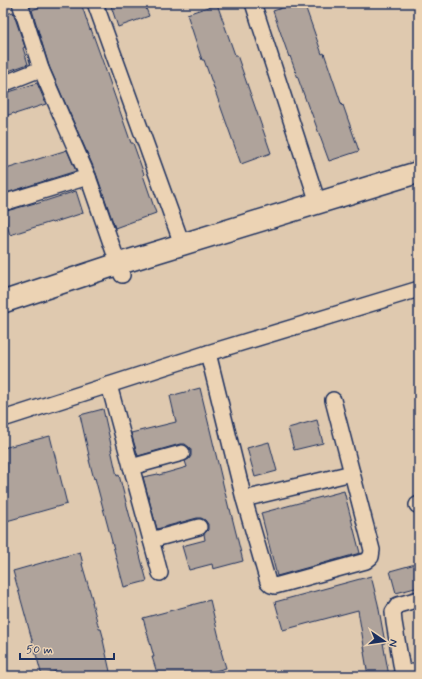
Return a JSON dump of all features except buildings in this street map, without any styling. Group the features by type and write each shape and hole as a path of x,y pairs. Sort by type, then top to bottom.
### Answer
{"main road":[{"path":"3,312 120,270 182,244 419,172"},
{"path":"3,302 419,184"}],"street":[{"path":"20,3 41,69 88,177 120,270"},
{"path":"96,3 182,244"},
{"path":"253,3 318,203"},
{"path":"3,84 41,69"},
{"path":"3,203 88,177"},
{"path":"3,419 208,353 419,289"},
{"path":"208,353 244,499 268,582 271,585 275,586 366,561 371,557 372,550 332,400"},
{"path":"109,385 160,572"},
{"path":"131,467 182,453"},
{"path":"244,499 352,473"},
{"path":"151,540 199,527"},
{"path":"419,599 398,605 393,612 403,675 419,671"}]}
